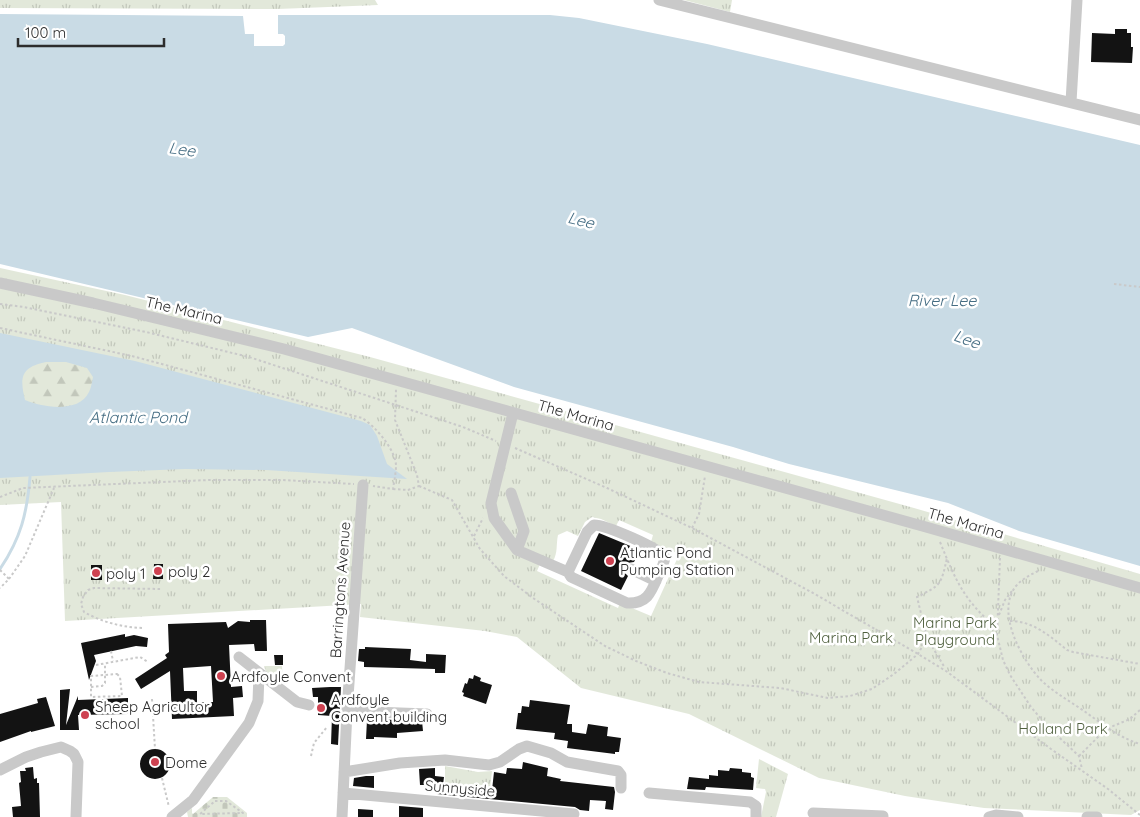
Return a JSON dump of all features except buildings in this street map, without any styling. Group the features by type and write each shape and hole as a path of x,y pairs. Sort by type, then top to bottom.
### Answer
{"street":[{"path":"660,0 1140,120"},
{"path":"1071,102 1077,0"},
{"name":"The Marina","path":"0,283 93,303 284,349 1140,588"},
{"path":"513,413 491,503 494,518 517,550 568,572 571,577 627,603 636,603 647,597 656,582 665,562 665,557 662,552 599,525 594,525 587,532 568,572"},
{"name":"Barringtons Avenue","path":"342,817 347,711 363,485"},
{"path":"511,493 524,531 517,550"},
{"path":"633,571 656,582"},
{"path":"239,657 297,702 309,705"},
{"path":"171,813 194,800 249,724 258,701 259,674"},
{"path":"347,711 427,714"},
{"path":"344,772 400,763 445,760 489,765 500,762 527,746 551,752 567,762 618,771 621,775 621,788"},
{"path":"0,770 26,757 61,747 74,754 78,762 76,817"},
{"name":"Sunnyside","path":"343,793 554,814 574,814"},
{"path":"649,793 750,802 756,806 756,817"},
{"path":"813,814 883,816"},
{"path":"989,817 996,815 1018,817"},
{"path":"1087,817 1098,817"}],"path":[{"path":"1114,284 1140,287"},
{"path":"0,304 24,307 146,332 249,357 463,428 506,444 607,488 692,528 805,588 946,670 1051,749 1082,769 1140,814"},
{"path":"0,328 132,356 362,418 372,424 393,455 396,464 393,489"},
{"path":"398,381 394,420 417,475 419,486"},
{"path":"692,528 699,514 706,467"},
{"path":"0,497 23,488 209,480 282,480 408,490 419,486 452,500 480,549 504,576 533,598 605,646 636,661 699,682 780,688 828,698 850,696 872,688 894,674 918,654 928,638"},
{"path":"0,588 25,556 54,487"},
{"path":"474,537 491,503"},
{"path":"935,530 957,582 966,597 997,628"},
{"path":"1001,548 997,628 998,644 1003,660 1023,696 1048,727 1079,756 1082,769"},
{"path":"946,670 928,638 916,597 932,590 941,582 947,558"},
{"path":"998,619 1006,600 1023,579 1051,563"},
{"path":"0,570 8,579"},
{"path":"1017,586 1012,595 1010,621 1014,638 1021,653 1040,679 1053,691 1106,729 1140,744"},
{"path":"142,628 117,625 84,612 81,604 83,596 88,590 98,587 162,589"},
{"path":"1010,621 1018,621 1036,627 1067,650 1140,664"},
{"path":"111,651 113,662"},
{"path":"96,665 140,657 148,662"},
{"path":"91,686 102,686 105,683 105,664"},
{"path":"105,675 120,676 122,696 91,697 91,676 105,675"},
{"path":"152,700 155,749"},
{"path":"1079,756 1106,729 1130,719 1140,710"},
{"path":"311,756 314,743 327,727"},
{"path":"162,778 171,813"},
{"path":"215,801 226,801 243,813 228,813 221,815 200,814 215,801"}],"green space":[{"path":"0,0 375,0 378,5 278,9 0,8"},
{"path":"684,0 732,0 730,12"},
{"name":"Marina Park","path":"0,268 125,295 370,357 914,508 1140,574 1140,810 1131,815 984,808 905,796 819,778 689,714 581,688 517,637 485,631 360,617 361,604 65,621 61,502 0,505","holes":["592,517 616,526 619,520 653,535 651,542 677,553 678,557 651,616 620,603 618,608 537,571 543,557 553,561 555,558 558,535 567,531 578,536 585,522"]},
{"path":"46,362 66,362 87,368 93,377 90,390 84,399 77,404 59,407 40,405 25,400 22,385 24,374 31,367"},
{"path":"264,666 282,666 283,683 266,672"},
{"path":"759,759 788,774 776,817 761,817 766,792 765,789 756,788"},
{"path":"445,766 478,772 492,771 490,789 445,784"},
{"path":"213,797 227,797 247,813 247,817 188,817 187,812 192,808 193,814"}],"water":[{"name":"River Lee","path":"0,14 243,16 245,34 254,34 254,46 283,46 285,44 285,36 278,34 278,15 550,15 579,18 707,44 1140,145 1140,566 1019,531 948,503 789,464 514,387 352,328 308,337 0,264"},
{"name":"Atlantic Pond","path":"0,333 135,361 361,421 370,425 377,436 387,464 407,479 266,470 185,469 0,478","holes":["46,362 66,362 87,368 93,377 90,390 84,399 77,404 59,407 40,405 25,400 22,385 24,374 27,370"]}],"waterway":[{"path":"0,569 13,547 22,525 30,477"}],"place":[{"name":"Atlantic Pond Pumping Station","path":"610,561"},
{"name":"poly 2","path":"158,571"},
{"name":"poly 1","path":"96,573"},
{"name":"Ardfoyle Convent","path":"221,676"},
{"name":"Ardfoyle Convent building","path":"321,708"},
{"name":"Sheep Agricultor school","path":"85,715"},
{"name":"Dome","path":"155,762"}],"water label":[{"name":"Lee","path":"182,149"},
{"name":"Lee","path":"581,220"},
{"name":"Lee","path":"967,339"}],"park label":[{"name":"Marina Park Playground","path":"955,630"},
{"name":"Holland Park","path":"1063,728"}]}
